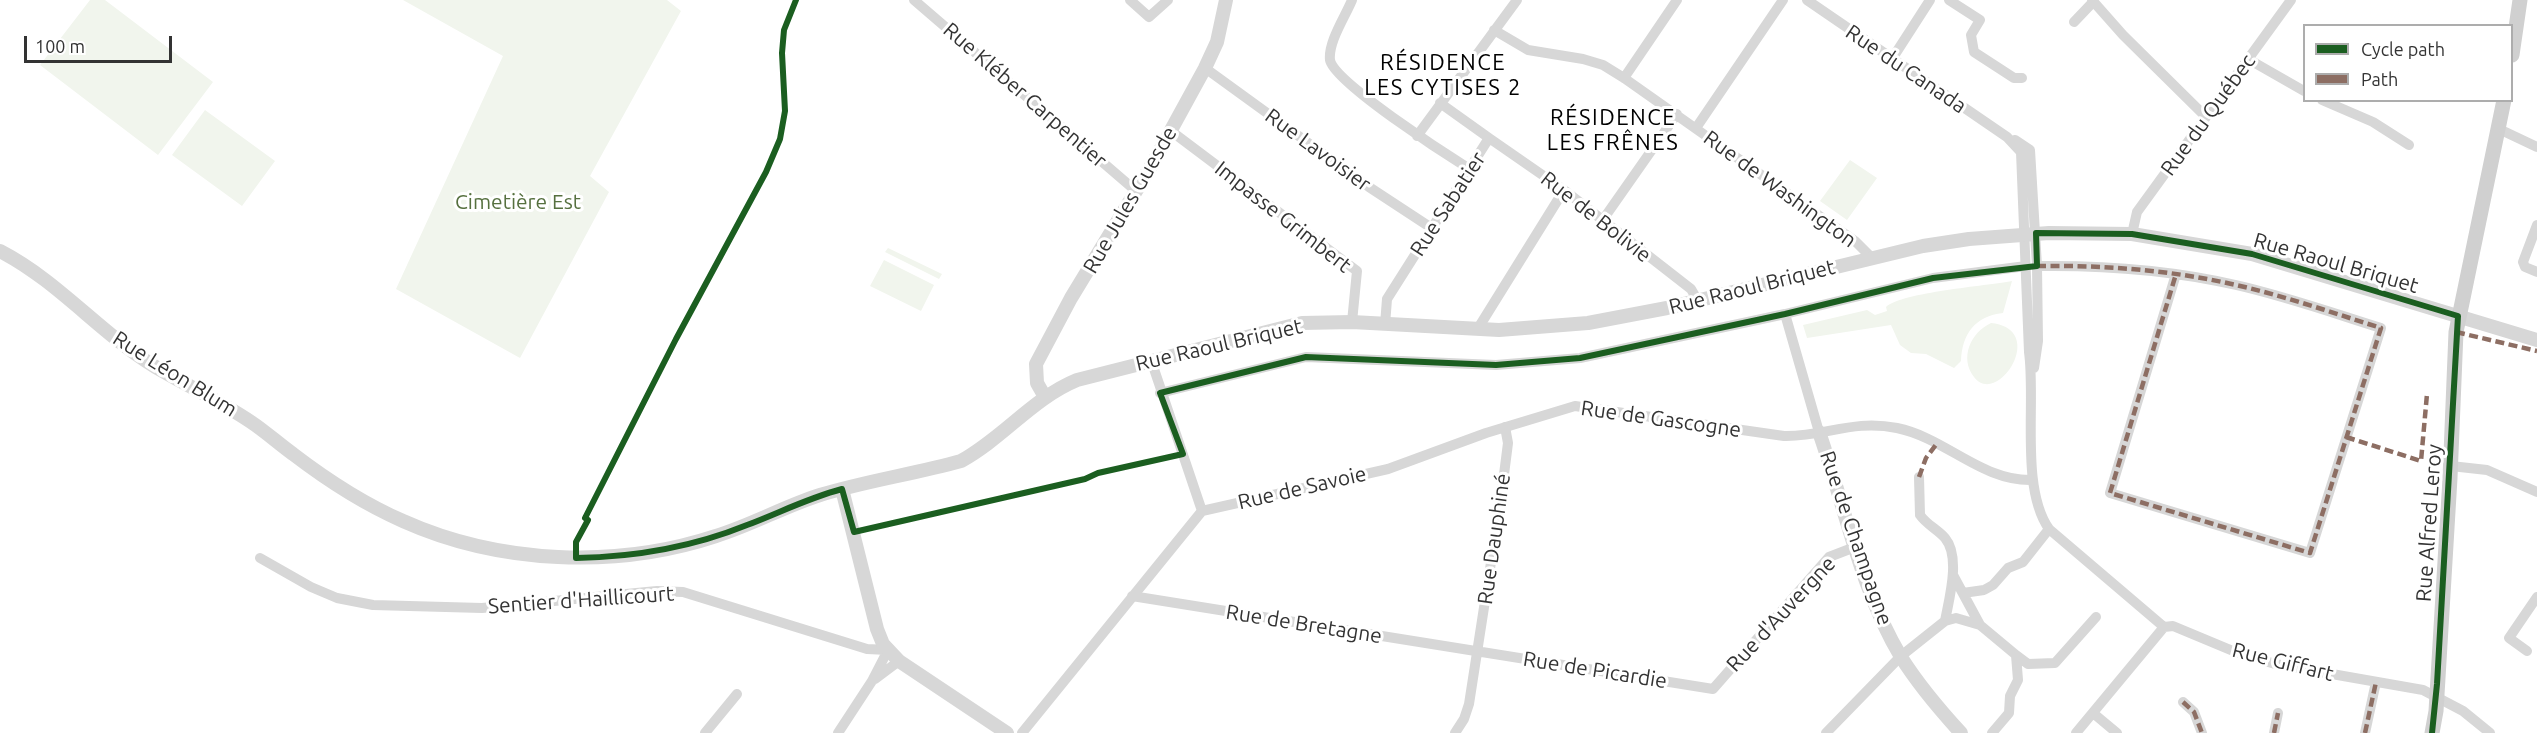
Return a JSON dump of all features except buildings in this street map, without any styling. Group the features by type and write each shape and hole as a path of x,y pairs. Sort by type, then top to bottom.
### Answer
{"main road":[{"path":"2513,43 2520,0"},
{"name":"Rue Alfred Leroy","path":"2432,733 2451,466 2458,316 2504,102"}],"street":[{"name":"Rue Kléber Carpentier","path":"914,0 1136,191"},
{"path":"1130,0 1149,17 1168,0"},
{"name":"Rue Jules Guesde","path":"1045,397 1037,383 1036,364 1071,298 1171,131 1205,68 1217,42 1226,0"},
{"path":"1352,0 1332,45 1331,64 1335,72 1417,136 1471,170"},
{"path":"1417,136 1517,0"},
{"path":"1624,78 1677,0"},
{"path":"1696,128 1783,0"},
{"name":"Rue du Canada","path":"1807,0 2007,136 2021,152 2038,341 2032,375 2033,480 2038,508 2049,529"},
{"path":"1892,59 1930,0"},
{"path":"1949,0 1980,20 1971,35 1974,52 2014,78 2022,78"},
{"name":"Rue du Québec","path":"2132,234 2137,212 2291,0"},
{"path":"2074,22 2093,1 2122,35 2206,117"},
{"name":"Rue de Washington","path":"1494,30 1528,50 1583,59 1603,65 1677,114 1855,241 1872,258"},
{"path":"2248,59 2303,90"},
{"name":"Rue Lavoisier","path":"1205,68 1369,187 1433,229"},
{"path":"2326,102 2373,123 2409,145"},
{"name":"Rue Sabatier","path":"1385,325 1387,299 1490,138 1440,103"},
{"path":"1602,221 1677,114"},
{"path":"2499,129 2537,147"},
{"name":"Impasse Grimbert","path":"1171,131 1357,271 1352,322"},
{"name":"Rue de Bolivie","path":"1490,138 1564,190 1691,289 1698,301"},
{"path":"1477,330 1564,190"},
{"path":"2537,225 2523,262 2525,267 2537,272"},
{"name":"Rue Raoul Briquet","path":"842,489 961,461 1045,397 1077,380 1302,323 1352,322 1477,330 1522,330 1588,323 1698,301 1946,242 2030,233 2132,234 2252,254 2537,340"},
{"name":"Rue Léon Blum","path":"0,251 43,277 133,352 252,422 328,480 403,522 466,543 562,558 621,556 674,548 717,536 803,501 842,489"},
{"path":"1160,393 1306,357 1496,365 1580,358 1785,314 1933,278 2031,266 2091,266 2176,274 2238,285 2381,328 2310,553 2110,493 2176,274"},
{"name":"Rue de Champagne","path":"1785,314 1819,432 1875,602 1901,656 1961,733"},
{"path":"1022,733 1202,512 1160,393 1151,360"},
{"name":"Rue de Gascogne","path":"1505,427 1575,406 1784,436 1853,425 1897,428 1944,445 1985,470 2023,480 2033,480"},
{"name":"Rue de Savoie","path":"1202,512 1388,469 1505,427"},
{"name":"Rue Dauphiné","path":"1455,733 1467,712 1477,652 1508,443 1505,427"},
{"path":"2451,466 2487,470 2537,492"},
{"path":"1919,477 1920,515 1947,542 1953,576 1945,621"},
{"path":"842,489 877,629 888,650 899,661 1007,733"},
{"path":"1963,593 1984,590 1993,585 2008,568 2023,562 2049,529 2164,627 2076,733"},
{"name":"Rue d'Auvergne","path":"1713,689 1828,556 1855,547"},
{"name":"Sentier d'Haillicourt","path":"260,558 311,588 337,598 373,605 482,608 657,591 683,592 867,649 888,650"},
{"path":"1953,576 1980,625 2028,664 2055,663 2096,617"},
{"name":"Rue de Bretagne","path":"1132,596 1477,652"},
{"path":"2527,651 2509,638 2537,597"},
{"path":"1826,733 1901,656 1945,621 1956,618 1980,625"},
{"name":"Rue Giffart","path":"2164,627 2173,626 2233,651 2275,664 2405,687 2436,696 2463,711 2490,733"},
{"path":"838,733 872,681 888,650"},
{"name":"Rue de Picardie","path":"1477,652 1713,689"},
{"path":"1992,733 2009,713 2010,696 2018,680 2016,655"},
{"path":"872,681 899,661"},
{"path":"2365,733 2376,682"},
{"path":"705,733 737,694"},
{"path":"2183,702 2194,712 2202,733"},
{"path":"2093,713 2117,733"},
{"path":"2274,733 2277,713"}],"green space":[{"path":"90,0 105,0 213,82 158,155 40,65"},
{"name":"Cimetière Est","path":"403,0 667,0 681,11 590,176 609,192 520,358 396,289 503,56"},
{"path":"205,110 275,161 242,206 172,155"},
{"path":"1850,160 1877,178 1847,220 1820,201"},
{"path":"888,248 942,274 939,279 885,252"},
{"path":"884,260 934,285 921,311 870,286"},
{"path":"2012,281 2003,313 1985,318 1972,328 1964,343 1961,361 1954,368 1926,354 1911,353 1900,345 1891,325 1807,338 1803,325 1867,310 1875,315 1887,311 1886,307 1895,302 1909,297"},
{"path":"1991,323 2008,328 2016,338 2017,351 2013,364 2005,375 1995,382 1984,384 1974,377 1970,370 1968,354 1973,339"}],"marked path":[{"path":"2037,266 2087,266 2162,272 2187,276 2212,280 2273,294 2381,328 2310,553 2110,493 2176,274"},
{"path":"2456,332 2537,351"},
{"path":"2346,437 2421,461 2427,394"},
{"path":"1919,477 1926,458 1938,442"},
{"path":"2365,733 2376,682"},
{"path":"2183,702 2194,712 2202,733"},
{"path":"2274,733 2278,713"}],"cycle path":[{"path":"796,0 784,30 782,53 785,111 780,139 766,172 676,339 585,518 588,520 576,542 576,558 620,556 684,545 727,533 805,501 842,489 854,532 1183,454 1160,393 1306,357 1496,365 1580,358 1785,314 1933,278 2037,266 2036,233 2132,234 2252,254 2458,316 2437,684 2432,733"}],"district":[{"name":"RÉSIDENCE LES CYTISES 2","path":"1443,76"},
{"name":"RÉSIDENCE LES FRÊNES","path":"1613,130"}]}
